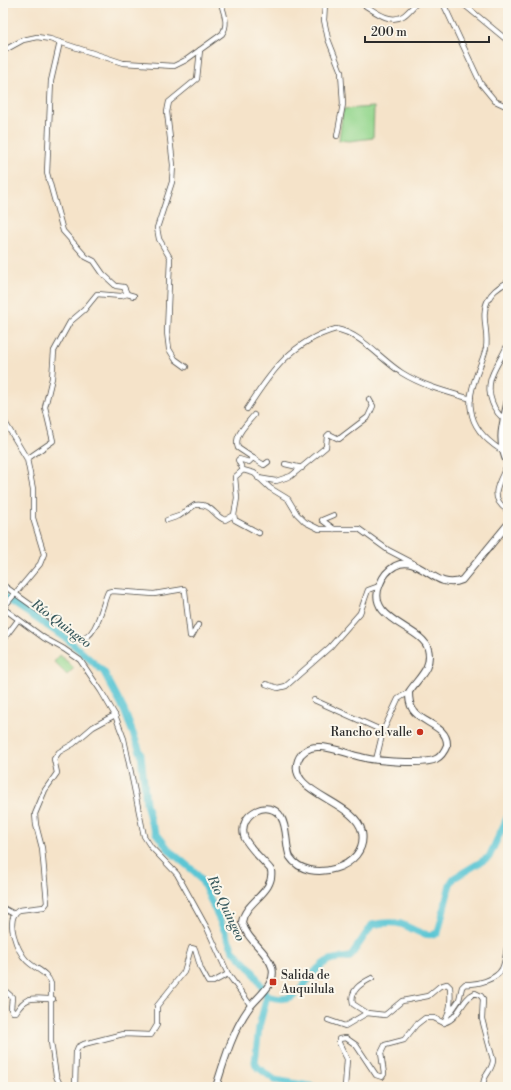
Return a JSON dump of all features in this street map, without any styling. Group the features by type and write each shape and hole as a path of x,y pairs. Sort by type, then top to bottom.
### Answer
{"main road":[{"path":"508,400 506,420 501,434 501,450 508,463"},
{"path":"216,1087 243,1017 252,1004 269,986 273,974 270,962 248,938 242,922 245,912 265,891 272,876 271,870 245,840 243,831 244,821 257,810 267,809 276,812 283,821 288,852 293,861 303,868 321,870 340,867 355,858 360,848 362,838 360,824 352,814 305,784 298,774 299,759 306,750 316,747 376,760 430,761 440,756 445,749 447,741 440,730 419,716 412,709 409,692 425,672 428,661 428,650 418,636 386,614 380,605 379,586 386,572 397,565 418,566 444,582 452,583 462,580 508,524"}],"street":[{"path":"3,51 29,37 50,39 112,61 160,66 180,64 222,34 226,28 221,3"},
{"path":"325,3 324,20 328,39 341,72 342,83 342,104 337,136"},
{"path":"361,3 380,15 393,18 403,16 417,3"},
{"path":"443,3 481,84 496,101 508,107"},
{"path":"462,3 508,41"},
{"path":"60,42 51,81 47,173 63,231 86,257 94,261 103,274 116,286 124,287 127,294"},
{"path":"186,367 176,359 169,349 167,332 170,258 159,239 157,228 172,182 172,165 167,112 169,102 197,79 200,50"},
{"path":"501,450 488,441 479,429 472,416 471,400 486,347 486,304 494,291 508,282"},
{"path":"27,460 53,441 46,402 52,378 54,351 64,331 70,322 84,310 98,294 121,296 127,294 134,296"},
{"path":"248,409 268,377 284,358 314,337 336,329 364,342 392,366 412,378 434,389 471,400"},
{"path":"506,420 499,415 493,405 488,385 508,343"},
{"path":"258,478 276,481 284,480 291,476 326,447 327,436 329,434 339,439 368,417 373,406 369,399"},
{"path":"254,415 240,433 236,445 264,465 268,462"},
{"path":"3,419 27,460 33,489 33,518 44,554 40,564 4,607 18,620 80,660 89,672 115,715 124,739 144,836 151,847 177,874 208,930 228,974 252,1004"},
{"path":"243,470 238,460 239,458 249,462 253,458"},
{"path":"507,510 498,504 495,496 508,463"},
{"path":"285,464 302,468"},
{"path":"243,470 249,471 288,499 297,514 305,522 319,529 359,529 388,550 418,566"},
{"path":"243,470 235,477 237,498 234,515 235,520 259,533"},
{"path":"167,520 179,516 195,505 210,508 220,518 225,520 234,515"},
{"path":"334,515 322,520 335,530"},
{"path":"3,585 14,595 74,636 82,639 89,635 97,626 108,592 120,591 154,594 181,588 186,591 190,636 192,636 198,625"},
{"path":"266,684 278,688 286,686 300,674 330,647 360,613 368,590 379,586"},
{"path":"3,640 18,620"},
{"path":"376,760 383,731 398,699 409,692"},
{"path":"314,700 383,731"},
{"path":"61,1087 56,1076 51,1042 53,999 51,984 48,976 27,961 15,939 12,921 14,914 19,910 44,907 47,903 42,848 36,825 36,814 45,790 57,772 54,758 59,752 73,744 94,727 115,715"},
{"path":"3,908 14,914"},
{"path":"444,1022 459,1000 465,984 480,982 500,972 503,968 508,941"},
{"path":"75,1087 76,1052 78,1047 84,1044 123,1034 148,1036 153,1033 157,1025 157,1006 184,972 191,948 195,949 207,980 213,982 228,974"},
{"path":"372,978 354,990 352,996 353,1004 367,1014 385,1016 402,1001 428,996 440,986 447,984 451,992 449,1014"},
{"path":"3,989 12,997 11,1009 13,1012 16,1012 21,1003 27,999 53,999"},
{"path":"345,1087 347,1059 339,1043 339,1039 346,1038 356,1045 376,1075 382,1077 384,1074 381,1053 385,1045 404,1040 416,1025 425,1018 434,1018 444,1022 456,1016 471,995 477,994 484,1000 482,1019 493,1060 493,1064 483,1080 484,1087"},
{"path":"328,1020 345,1026 367,1014"}],"green space":[{"path":"374,107 373,138 349,141 339,140 343,109"},
{"path":"60,655 74,668 67,675 54,662"}],"waterway":[{"name":"Río Quingeo","path":"3,596 67,639 104,672 124,710 141,754 146,803 151,823 156,833 170,851 196,873 203,883 233,950 252,970 267,996 279,999 288,998 301,989 318,968 329,960 350,957 372,925 398,923 424,934 428,935 438,933 450,884 454,878 489,857 508,816"},
{"path":"267,996 259,1027 255,1062 256,1066 275,1080 315,1087"}],"place":[{"name":"Rancho el valle","path":"420,732"},
{"name":"Salida de Auquilula","path":"273,982"}]}
